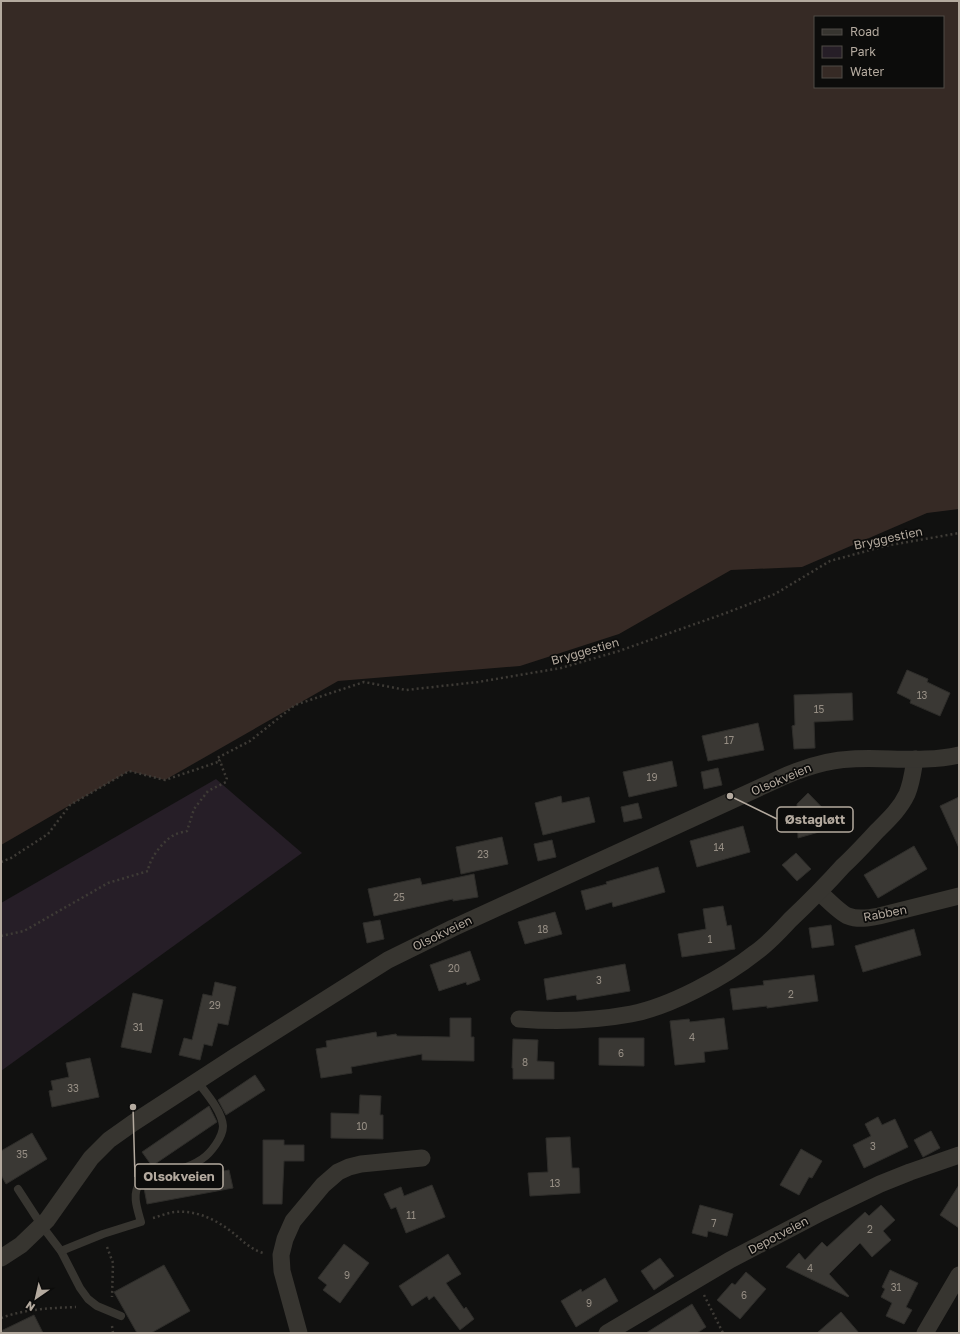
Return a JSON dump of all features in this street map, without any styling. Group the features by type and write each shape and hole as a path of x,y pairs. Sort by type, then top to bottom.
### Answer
{"street":[{"name":"Olsokveien","path":"1,1258 20,1245 42,1226 100,1148 132,1123 388,960 453,928 774,780 814,764 833,760 915,759 948,757 959,754"},
{"path":"520,1019 554,1022 585,1020 631,1014 681,996 727,972 756,953 819,892 901,805 912,781 915,759"},
{"name":"Rabben","path":"819,892 848,916 859,918 879,916 959,896"},
{"name":"Depotveien","path":"607,1333 776,1235 880,1184 959,1155"},
{"path":"299,1333 282,1271 281,1256 285,1239 293,1221 323,1185 338,1172 361,1164 422,1158"},
{"path":"925,1333 959,1274"}],"lane":[{"path":"62,1251 103,1234 141,1222 136,1203 136,1194 140,1184 152,1176 180,1169 203,1159 217,1142 223,1126 214,1104 198,1081"},
{"path":"18,1189 42,1226 62,1251 80,1288 88,1299 97,1306 121,1316"}],"path":[{"name":"Bryggestien","path":"221,761 217,758 250,741 295,705 364,682 406,690 478,682 562,668 619,651 775,594 830,561 885,546 959,533"},
{"path":"1,862 11,858 48,834 70,806 129,771 165,780 221,761 227,777 226,782 208,791 194,809 187,831 175,834 154,853 148,867 148,871 108,883 24,931 1,936"},
{"path":"141,1222 173,1212 193,1212 219,1222 249,1247 262,1253 281,1256"},
{"path":"103,1234 113,1263 113,1313 111,1325 113,1333"},
{"path":"697,1280 723,1333"},
{"path":"1,1318 36,1309 97,1306"}],"green space":[{"path":"216,779 302,853 1,1071 1,903"}],"water":[{"path":"1,1 959,1 959,509 927,513 802,567 731,570 619,634 520,666 338,681 165,780 129,771 1,845"}],"building":[{"path":"907,670 928,679 927,682 950,693 940,716 910,703 911,700 897,693"},
{"path":"852,693 853,720 814,722 815,748 794,749 792,726 795,725 794,695"},
{"path":"758,723 764,750 708,761 702,736"},
{"path":"672,761 677,786 629,797 623,772"},
{"path":"718,768 722,785 704,789 701,772"},
{"path":"808,793 840,826 798,838 797,804"},
{"path":"561,796 562,803 589,797 595,822 543,835 535,803"},
{"path":"959,797 959,848 940,806"},
{"path":"638,803 642,818 624,822 621,807"},
{"path":"743,826 750,852 697,867 690,841"},
{"path":"502,837 508,864 461,874 456,847"},
{"path":"552,840 556,857 538,861 534,844"},
{"path":"914,846 927,869 878,898 864,875"},
{"path":"796,853 811,869 797,881 782,865"},
{"path":"658,867 665,892 613,907 612,902 586,910 581,891"},
{"path":"474,874 478,897 453,901 453,899 374,916 368,889 420,878 422,885"},
{"path":"723,906 727,926 731,925 735,949 682,957 678,934 706,929 703,909"},
{"path":"555,912 562,934 525,944 518,922"},
{"path":"380,920 384,939 367,943 363,923"},
{"path":"831,925 834,945 812,948 809,928"},
{"path":"914,929 921,955 863,972 855,946"},
{"path":"470,951 480,980 467,985 466,982 439,991 430,965"},
{"path":"625,964 630,991 577,1000 576,995 547,1000 544,979"},
{"path":"814,975 818,1001 767,1008 767,1006 733,1010 730,989 764,985 763,981"},
{"path":"215,982 236,987 228,1025 218,1023 212,1046 204,1044 200,1060 179,1055 184,1038 192,1040 203,994 212,996"},
{"path":"133,993 163,1000 151,1053 121,1047"},
{"path":"450,1018 471,1018 471,1037 474,1037 474,1061 422,1060 422,1054 351,1067 352,1073 321,1078 316,1049 327,1047 326,1041 376,1032 377,1037 396,1034 397,1036 450,1037"},
{"path":"724,1018 728,1049 704,1052 705,1062 675,1065 670,1021 689,1019 690,1022"},
{"path":"599,1038 644,1038 644,1066 599,1065"},
{"path":"513,1039 538,1040 537,1061 554,1062 554,1079 513,1079"},
{"path":"90,1058 99,1097 52,1107 49,1091 53,1090 51,1081 69,1077 66,1063"},
{"path":"255,1075 265,1090 226,1115 218,1100"},
{"path":"360,1095 381,1096 380,1115 383,1115 383,1139 331,1138 331,1113 359,1114"},
{"path":"209,1106 217,1122 152,1166 142,1152"},
{"path":"878,1117 882,1125 895,1119 908,1147 864,1168 853,1145 871,1136 865,1124"},
{"path":"931,1131 940,1148 923,1157 914,1140"},
{"path":"32,1133 47,1159 6,1184 1,1175 1,1151"},
{"path":"570,1137 572,1168 579,1168 580,1193 530,1196 528,1173 548,1172 546,1138"},
{"path":"263,1140 284,1140 284,1145 304,1145 304,1161 284,1161 282,1204 263,1204"},
{"path":"801,1149 822,1161 812,1178 809,1177 799,1195 780,1185"},
{"path":"229,1170 233,1188 147,1204 144,1188 146,1186"},
{"path":"432,1185 445,1217 406,1233 396,1207 391,1209 384,1194 401,1187 404,1196"},
{"path":"959,1185 959,1228 940,1215"},
{"path":"700,1205 733,1214 727,1236 708,1231 707,1237 692,1233"},
{"path":"881,1205 895,1220 883,1231 891,1240 872,1257 860,1243 829,1274 849,1296 848,1297 786,1267 799,1253 805,1260 822,1242 827,1247 865,1212 869,1216"},
{"path":"344,1244 369,1263 340,1303 323,1290 327,1285 318,1278"},
{"path":"448,1254 461,1274 446,1283 464,1309 466,1307 474,1319 460,1330 434,1296 429,1300 427,1296 412,1306 399,1286"},
{"path":"660,1258 674,1276 654,1290 641,1271"},
{"path":"164,1265 190,1311 151,1333 137,1333 114,1292"},
{"path":"890,1270 918,1283 906,1307 912,1310 904,1324 886,1316 892,1303 881,1297 885,1289 882,1287"},
{"path":"746,1272 766,1289 740,1319 717,1300 732,1283 735,1285"},
{"path":"605,1278 618,1301 576,1327 561,1301 581,1289 582,1292"},
{"path":"692,1304 706,1327 697,1333 646,1333"},
{"path":"841,1312 859,1333 817,1333"},
{"path":"34,1315 43,1333 1,1333 1,1331"}],"place":[{"name":"Østagløtt","path":"730,796"},
{"name":"Olsokveien","path":"133,1107"}]}
